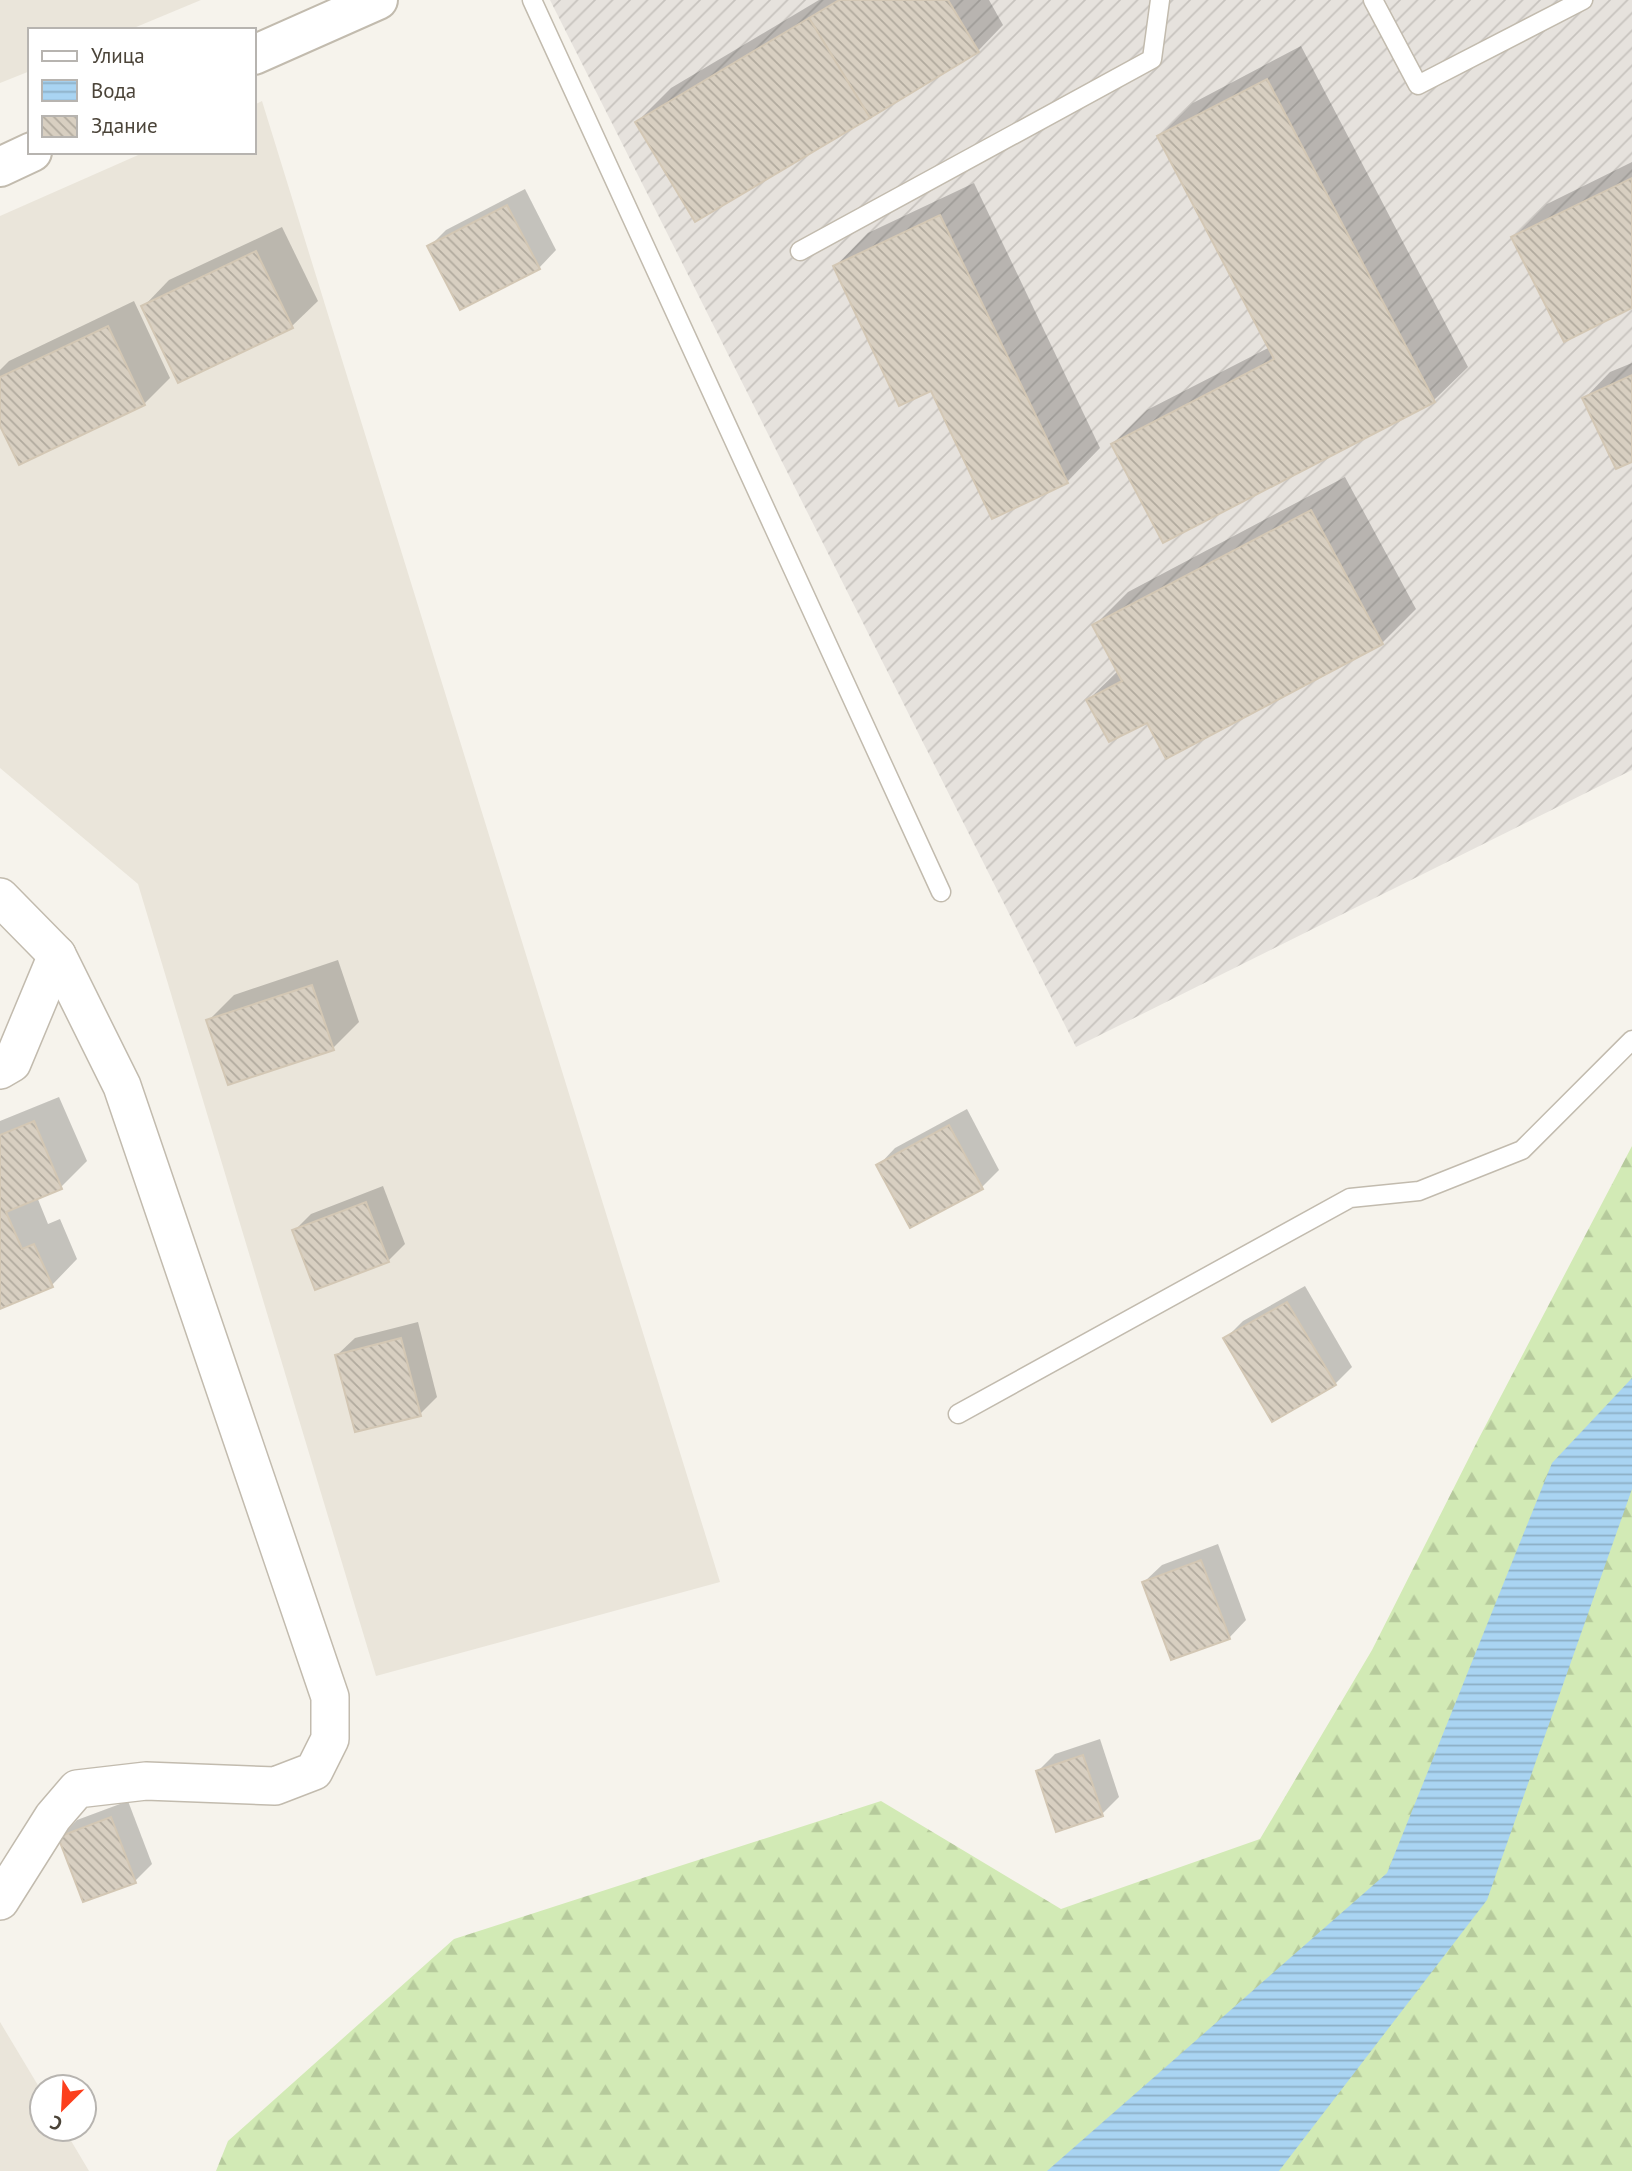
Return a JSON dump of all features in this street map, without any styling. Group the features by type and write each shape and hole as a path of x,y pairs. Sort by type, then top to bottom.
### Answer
{"street":[{"path":"256,54 377,0"},
{"path":"0,167 28,154"},
{"path":"0,897 57,955 126,1099 330,1697 330,1739 314,1771 275,1786 146,1781 77,1789 53,1817 0,1901"},
{"path":"0,1070 12,1063 57,955"}],"lane":[{"path":"532,0 942,891"},
{"path":"800,251 1152,59 1160,0"},
{"path":"1373,0 1418,85 1583,0"},
{"path":"957,1414 1350,1198 1419,1191 1522,1150 1632,1040"}],"shaded area":[{"path":"0,0 201,0 134,28 28,28 28,72 0,83"},
{"path":"550,0 1632,0 1632,770 1076,1047"},
{"path":"262,101 720,1582 376,1676 138,884 0,768 0,216 140,154 256,154 256,104"},
{"path":"0,2022 31,2073 28,2073 28,2143 72,2143 89,2171 0,2171"}],"green space":[{"path":"1632,1146 1632,2171 216,2171 228,2141 454,1939 881,1801 1061,1909 1260,1839 1372,1650 1479,1438"}],"water":[{"path":"1632,1378 1632,1489 1487,1900 1279,2171 1047,2171 1387,1873 1552,1463"}],"building":[{"path":"839,0 948,0 979,52 870,118 809,18"},
{"path":"809,18 870,118 695,222 635,122"},
{"path":"1267,79 1435,402 1163,543 1111,444 1274,359 1157,136"},
{"path":"1632,178 1632,308 1564,342 1511,237"},
{"path":"507,205 540,269 460,310 427,246"},
{"path":"940,215 1068,483 992,519 931,391 899,406 833,266"},
{"path":"256,251 293,328 178,383 141,306"},
{"path":"108,326 145,405 19,465 0,426 0,377"},
{"path":"1632,375 1632,462 1616,469 1582,398"},
{"path":"1311,510 1383,644 1166,759 1147,723 1109,742 1086,700 1122,681 1092,625"},
{"path":"312,985 334,1050 228,1085 206,1020"},
{"path":"34,1121 62,1189 6,1212 22,1249 34,1244 53,1287 0,1309 0,1135"},
{"path":"949,1125 983,1189 910,1228 876,1165"},
{"path":"366,1202 389,1262 315,1290 292,1230"},
{"path":"1287,1302 1336,1385 1272,1422 1223,1338"},
{"path":"401,1338 421,1416 355,1432 335,1355"},
{"path":"1201,1560 1230,1639 1171,1660 1142,1582"},
{"path":"1083,1755 1103,1816 1056,1832 1036,1771"},
{"path":"111,1817 136,1883 83,1902 58,1837"}]}
